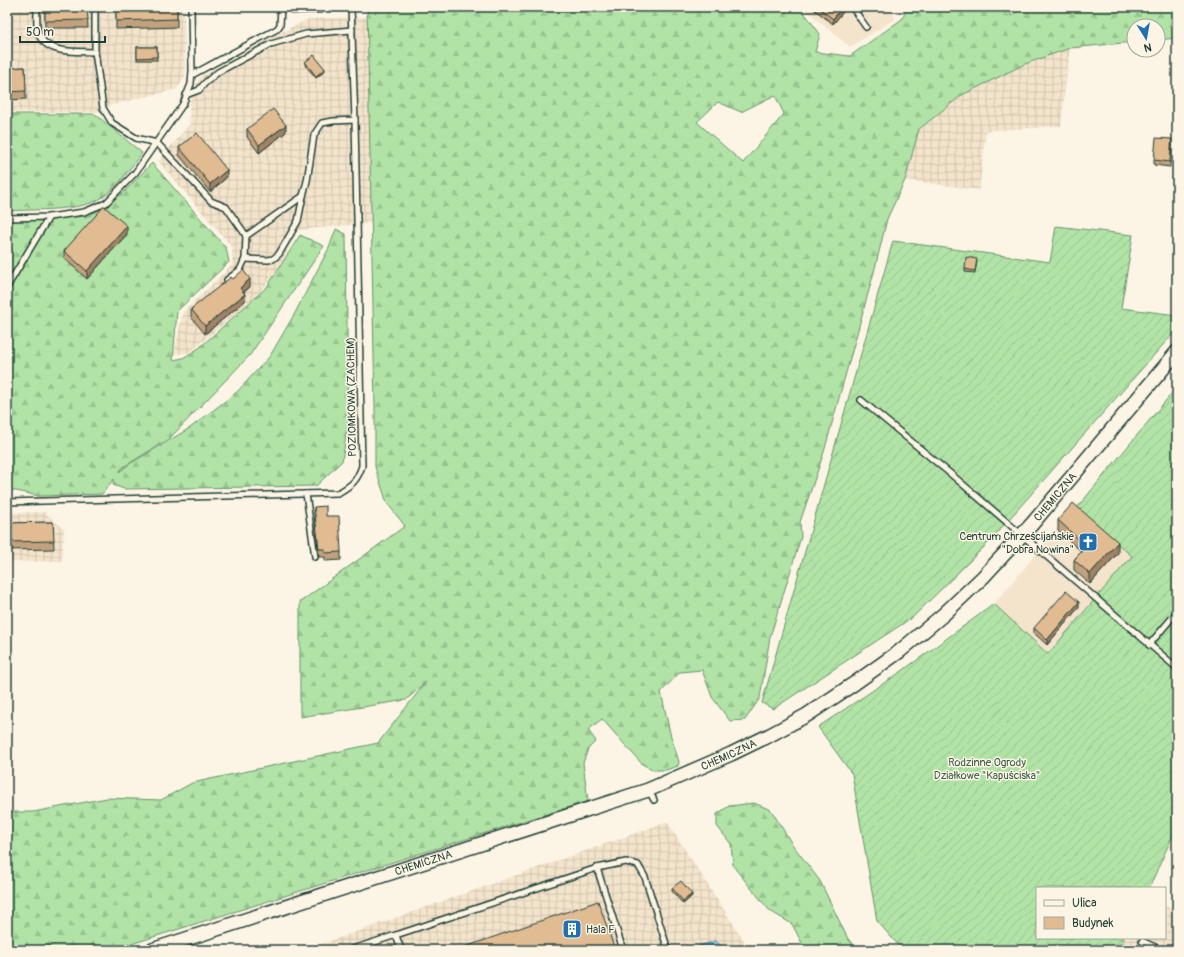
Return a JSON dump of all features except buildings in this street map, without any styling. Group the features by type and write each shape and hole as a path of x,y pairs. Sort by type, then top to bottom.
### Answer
{"street":[{"name":"CHEMICZNA","path":"152,950 651,795 807,715 900,651 944,614 983,577 1022,535 1177,352"}],"lane":[{"path":"37,7 38,32 46,44 58,50 95,52"},
{"path":"95,7 95,52 103,108 106,115 112,123 136,138 157,143 212,201 226,207 246,236 244,259 240,270 224,283"},
{"path":"7,218 49,217 84,212 106,203 135,173 183,104 190,84 192,74 191,7"},
{"path":"192,74 277,29 280,25 281,7"},
{"name":"POZIOMKOWA (ZACHEM)","path":"7,502 338,493 350,486 358,478 362,466 355,120 351,7"},
{"path":"852,7 866,27"},
{"path":"186,95 199,90 204,83 218,72 271,44 306,34 352,30"},
{"path":"244,259 268,260 273,259 279,254 298,221 303,196 308,181 314,135 322,123 355,120"},
{"path":"246,236 303,196"},
{"path":"7,287 49,217"},
{"path":"861,400 952,475 1177,668"},
{"path":"306,494 315,557"},
{"path":"1150,645 1177,612"},
{"path":"350,950 597,868 626,862 638,865 645,877 668,950"},
{"path":"597,868 623,950"},
{"path":"396,935 401,950"},
{"path":"1142,941 1161,950"}],"shaded area":[{"path":"7,7 184,7 185,77 177,89 111,105 97,112 7,112"},
{"path":"802,7 893,7 895,19 850,47"},
{"path":"374,17 371,223 298,230 280,266 259,294 189,353 174,354 183,312 232,265 232,247 158,161 190,124 189,104 199,78 306,20"},
{"path":"1070,48 1061,126 986,131 979,190 905,180 919,129 962,95 1025,64"},
{"path":"1075,508 1132,556 1048,654 994,604"},
{"path":"44,512 64,529 62,561 7,562 7,513"},
{"path":"667,822 750,950 305,950"},
{"path":"1166,906 1177,911 1177,950 1118,950 1124,939 1166,939"}],"green space":[{"path":"367,7 800,7 820,34 815,52 850,56 902,19 908,7 1010,7 1011,16 1025,7 1177,7 1177,38 1166,39 1166,18 1126,18 1126,43 1070,48 1025,64 962,95 919,129 905,180 887,219 874,272 824,452 800,522 801,537 770,637 760,698 745,720 730,721 712,697 702,670 680,672 661,692 670,733 679,762 678,766 666,770 654,770 642,764 602,719 588,730 596,741 588,749 583,763 588,801 112,950 7,950 7,812 33,812 107,798 161,800 192,783 378,743 426,682 406,700 300,717 300,602 405,526 387,503 375,467","holes":["775,95 784,114 743,163 697,122 718,102 741,112"]},
{"path":"7,114 95,114 142,153 114,188 109,193 94,202 57,209 7,211"},
{"path":"152,163 226,248 229,262 177,311 173,360 183,358 199,348 267,287 300,235 324,246 250,355 170,438 122,468 119,472 131,463 190,428 237,392 270,356 295,313 329,248 336,229 346,234 348,423 342,461 316,486 124,489 113,485 114,479 102,494 39,496 7,489 7,221 89,216 122,194"},
{"path":"1056,226 1133,235 1121,308 1177,315 1177,329 988,543 913,617 773,709 762,703 893,241 1050,262"},
{"name":"Rodzinne Ogrody Działkowe \"Kapuściska\"","path":"1177,387 1177,826 1149,887 1036,887 1036,939 1124,939 1118,950 905,950 899,946 877,921 852,774 818,727 902,671 994,604 1048,654 1132,556 1076,509"},
{"path":"754,803 771,810 792,844 820,881 848,939 858,950 808,950 804,947 792,924 770,911 737,871 733,865 731,844 717,826 717,814 729,806"}],"water":[{"path":"716,941 726,950 699,950 698,946"}],"place":[{"name":"Centrum Chrześcijańskie \"Dobra Nowina\"","path":"1088,542"},
{"name":"Hala F","path":"572,929"}]}
